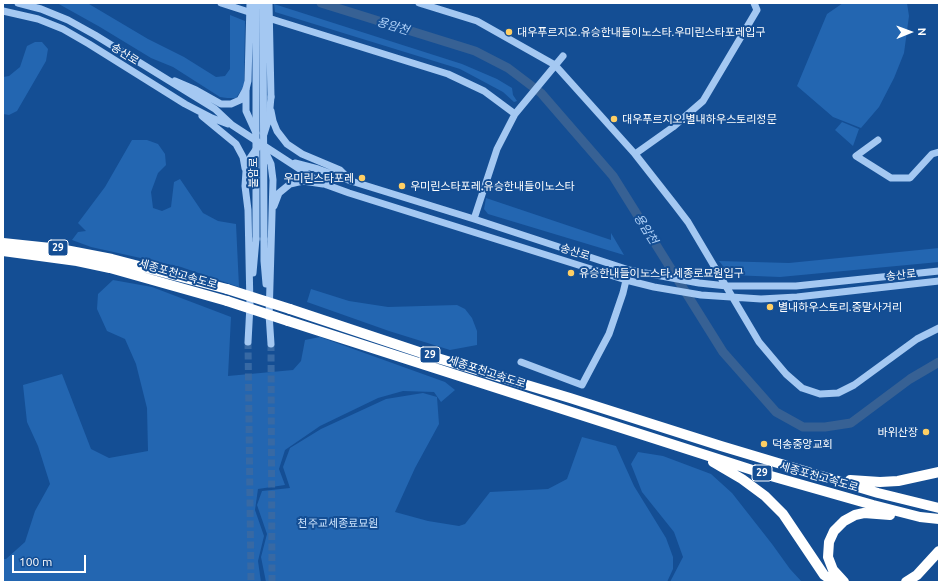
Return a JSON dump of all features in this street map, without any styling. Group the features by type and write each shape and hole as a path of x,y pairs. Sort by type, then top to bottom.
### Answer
{"highway":[{"name":"세종포천고속도로","path":"3,243 60,249 111,263 227,289 434,357 878,493 939,508"},
{"name":"세종포천고속도로","path":"3,251 77,261 111,263 698,453 873,505 920,517 939,520"},
{"path":"698,453 742,479 765,496 783,514 824,575 834,582"},
{"path":"809,472 856,481 880,482 898,481 939,472"},
{"path":"844,582 833,570 828,557 829,542 839,525 855,515 864,513 920,517"},
{"path":"906,582 917,576 939,551"},
{"path":"917,582 925,576 939,560"}],"street":[{"name":"송산로","path":"18,3 41,8 68,20 215,109 232,125 327,185 626,280 654,287 701,295 761,299 797,297 939,281"},
{"path":"221,3 448,74 484,91 516,114"},
{"path":"250,3 246,111 271,164 273,180 269,318"},
{"name":"불암로","path":"256,3 260,239 264,261 270,344"},
{"name":"불암로","path":"248,342 250,307 260,239 263,3"},
{"path":"269,3 271,107 273,121 277,131 287,144 302,154 340,170 351,181"},
{"path":"419,3 483,24 553,68 635,154 675,205 688,222 759,342 786,374 802,388 820,394 838,393 854,385 917,339 939,328"},
{"path":"635,154 673,127 703,101 757,10 754,3"},
{"name":"송산로","path":"3,11 38,19 63,29 190,106 212,118 232,125"},
{"path":"474,219 497,149 516,114 563,56"},
{"path":"150,69 196,90 221,104 231,104 240,100 246,89"},
{"path":"190,106 236,144 243,157 246,171"},
{"path":"250,307 248,210 245,186 246,171 248,160 260,143 267,128 271,107"},
{"path":"878,140 856,156 891,178 910,178 932,154 939,152"},
{"name":"송산로","path":"289,162 318,169 351,181 474,219 629,270 699,284 726,286 796,286 939,271"},
{"path":"271,214 279,193 290,184 303,181 327,185"},
{"path":"521,362 582,385 609,334 629,270"}],"green space":[{"path":"57,3 89,4 148,39 184,57 216,77 225,76 230,69 230,15 245,21 244,86 236,98 220,97 173,67 151,58"},
{"path":"843,3 907,3 909,16 904,53 894,78 879,107 861,128 833,117 797,86 827,14"},
{"path":"274,4 462,64 497,79 512,88 513,95 517,101 514,102 503,92 460,69 275,12"},
{"path":"35,42 42,42 48,49 46,61 17,111 9,115 3,114 3,77 9,76 20,67 27,46"},
{"path":"842,122 859,129 853,146 835,130"},
{"path":"132,140 147,140 158,144 165,154 166,165 158,173 151,192 153,208 162,211 171,207 174,182 180,179 203,213 218,221 236,224 239,287 181,267 91,247 72,240 78,232 86,231 78,223 105,187"},
{"path":"486,198 611,240 611,233 624,255 488,214 484,209"},
{"path":"939,248 939,262 780,277 730,275 719,261 789,263"},
{"path":"113,280 152,287 231,317 228,376 293,370 301,361 305,340 320,337 445,382 455,390 441,402 434,392 403,391 378,398 320,426 285,450 279,469 285,485 258,489 255,510 264,536 258,561 261,582 3,582 3,559 6,559 25,542 35,511 50,484 38,446 27,422 23,385 62,374 91,449 109,458 148,451 147,408 136,364 125,339 107,331 97,309 98,294"},
{"path":"311,289 349,301 388,307 457,305 465,309 472,318 477,331 477,345 450,350 389,331 307,302"},
{"name":"천주교세종료묘원","path":"423,393 437,397 439,424 415,468 395,512 428,521 459,526 465,524 490,492 548,489 567,479 582,437 616,446 634,486 666,538 673,557 673,569 667,582 266,582 261,557 267,534 257,505 262,491 290,488 283,467 290,448 321,429 386,399"},
{"path":"638,452 663,456 711,474 732,493 790,569 802,582 670,582 683,557 674,532 642,492 631,464"}],"waterway":[{"name":"용암천","path":"321,3 475,51 508,68 541,93 613,176 723,352 776,412 803,427 825,427 851,423 910,379 939,362"}],"tunnel":[{"path":"248,342 251,582"},
{"path":"271,344 272,582"}],"place":[{"name":"대우푸르지오.유승한내들이노스타.우미린스타포레입구","path":"509,32"},
{"name":"대우푸르지오.별내하우스토리정문","path":"614,119"},
{"name":"우미린스타포레","path":"362,178"},
{"name":"우미린스타포레.유승한내들이노스타","path":"402,186"},
{"name":"유승한내들이노스타.세종로묘원입구","path":"571,273"},
{"name":"별내하우스토리.중말사거리","path":"770,307"},
{"name":"바위산장","path":"926,432"},
{"name":"덕송중앙교회","path":"764,444"}]}
